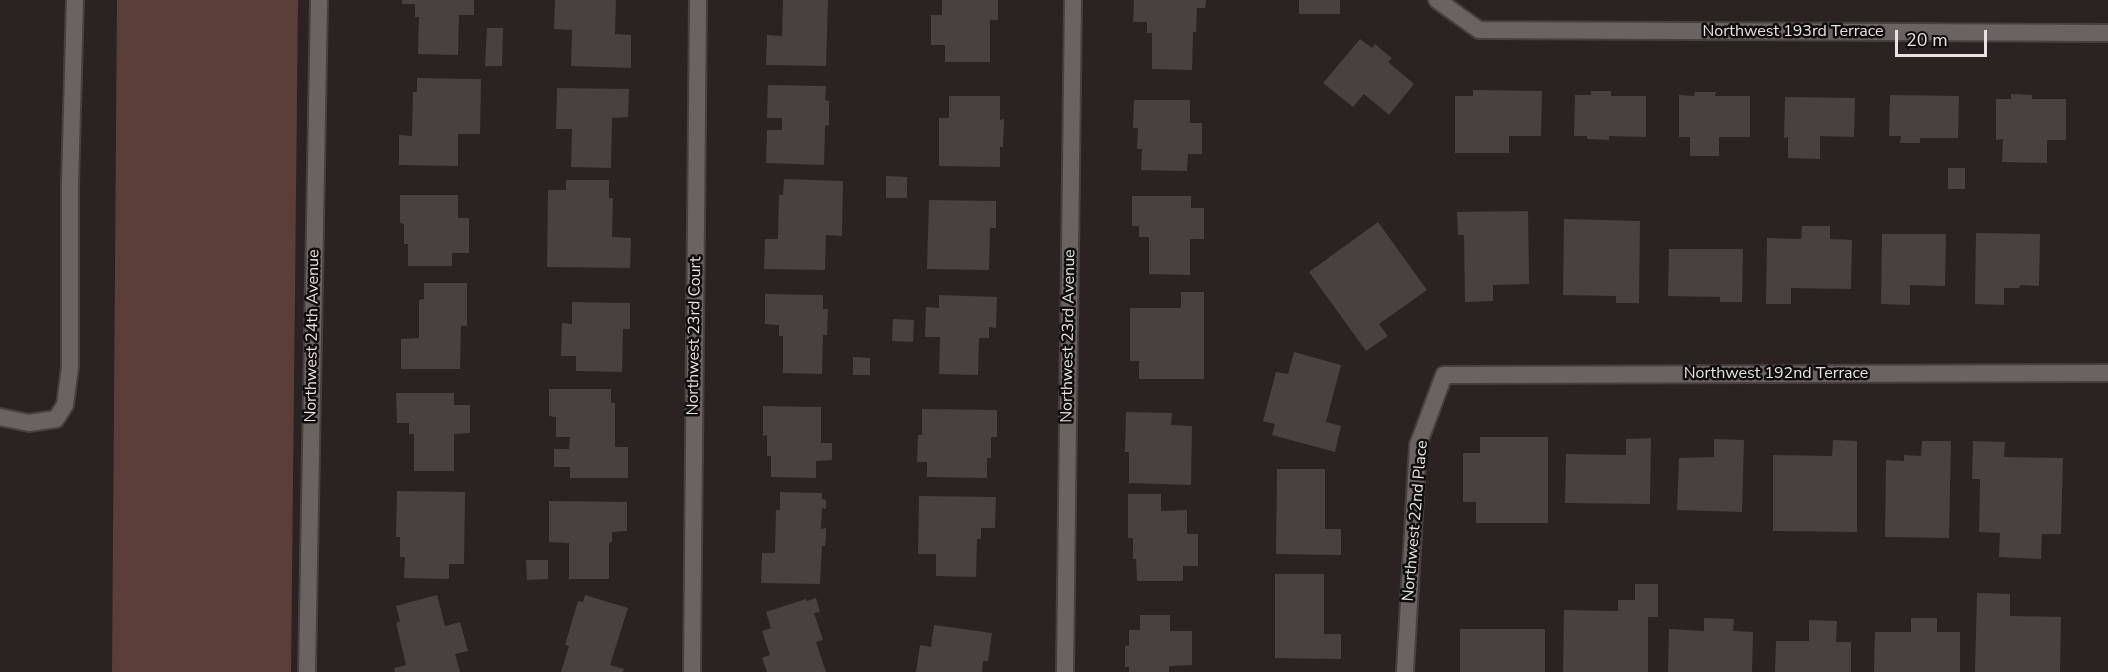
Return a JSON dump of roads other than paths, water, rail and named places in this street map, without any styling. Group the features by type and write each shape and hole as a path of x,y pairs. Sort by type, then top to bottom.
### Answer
{"street":[{"path":"0,417 29,423 56,419 65,405 70,367 70,184 75,0"},
{"name":"Northwest 24th Avenue","path":"307,672 319,0"},
{"name":"Northwest 23rd Court","path":"692,672 698,0"},
{"name":"Northwest 23rd Avenue","path":"1065,672 1072,0"},
{"name":"Northwest 193rd Terrace","path":"1437,0 1479,30 2108,33"},
{"name":"Northwest 192nd Terrace","path":"1444,375 2108,373"},
{"name":"Northwest 22nd Place","path":"1405,672 1418,445 1444,375"}]}
